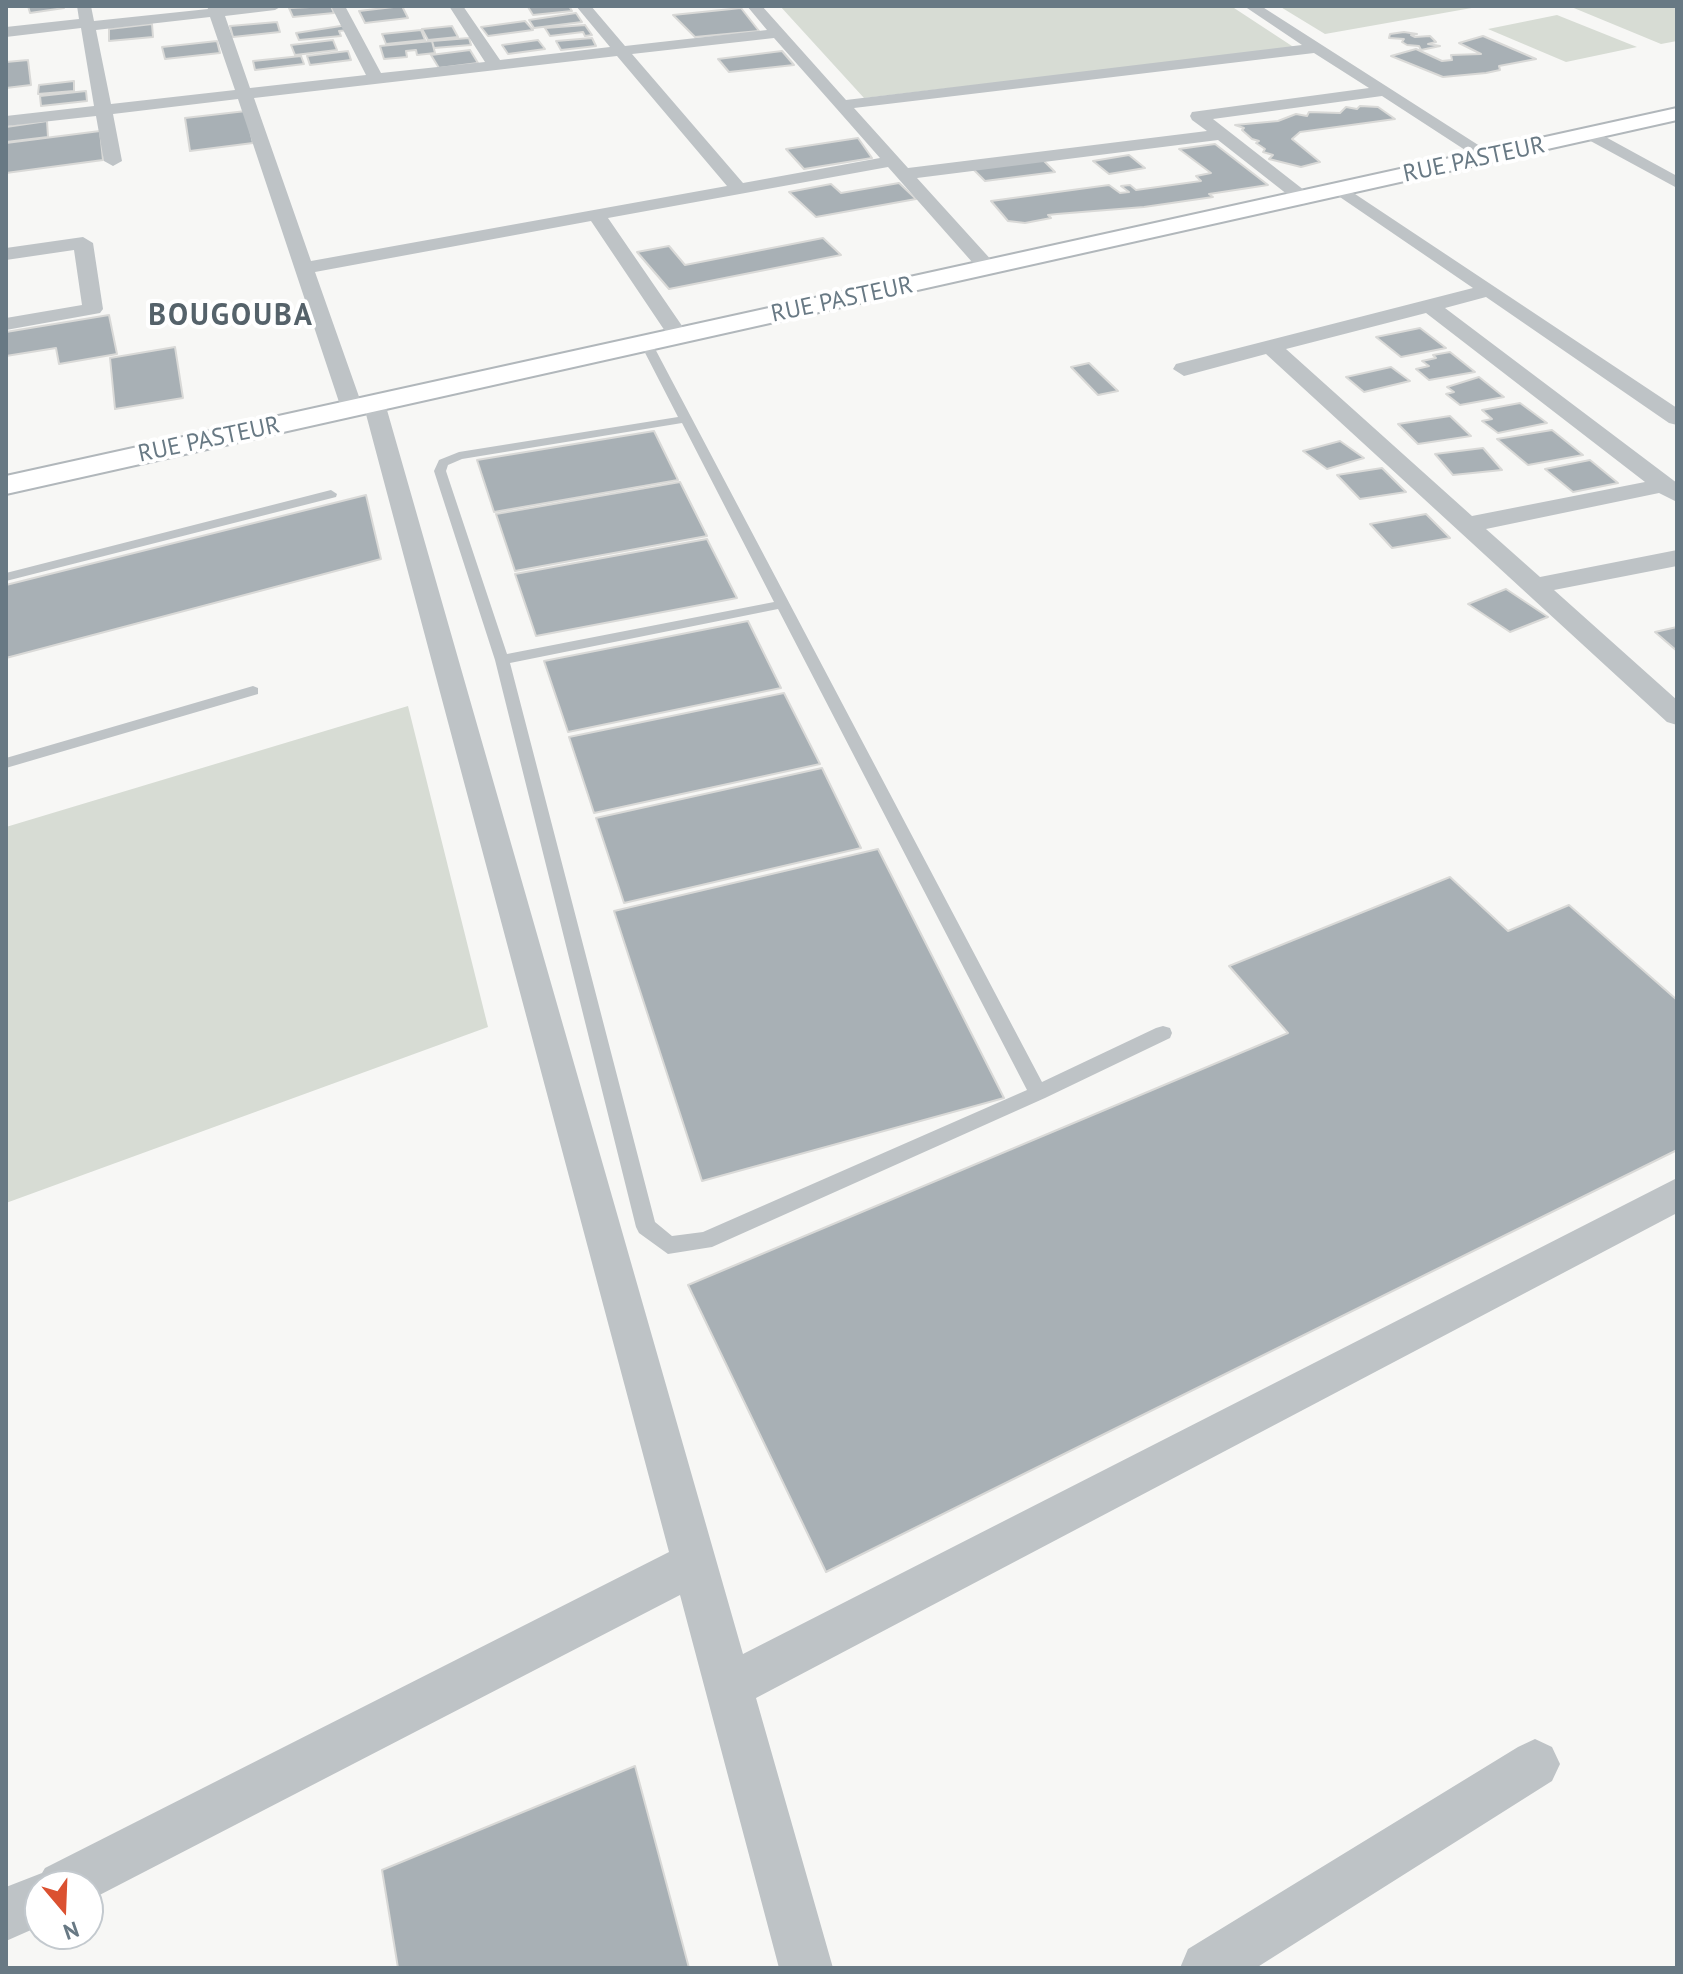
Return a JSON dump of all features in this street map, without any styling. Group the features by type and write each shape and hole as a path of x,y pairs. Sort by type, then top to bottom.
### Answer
{"main road":[{"name":"RUE PASTEUR","path":"6,485 1677,114"}],"street":[{"path":"84,6 113,161"},
{"path":"6,32 216,9 275,6"},
{"path":"338,6 376,79"},
{"path":"456,6 495,65"},
{"path":"583,6 739,189"},
{"path":"754,6 987,267"},
{"path":"1251,6 1488,157"},
{"path":"216,9 304,268 363,406 695,1563 806,1968"},
{"path":"6,121 778,33"},
{"path":"842,105 1318,48"},
{"path":"1303,198 1198,116 1385,91"},
{"path":"304,268 739,189 898,168 1222,134"},
{"path":"1591,134 1677,183"},
{"path":"1340,189 1677,418"},
{"path":"596,215 678,336"},
{"path":"6,254 83,243 93,309 6,324"},
{"path":"1184,369 1490,290"},
{"path":"1430,306 1670,490"},
{"path":"1270,346 1677,716"},
{"path":"1467,525 1670,490"},
{"path":"1535,586 1677,558"},
{"path":"728,1687 1677,1194"},
{"path":"94,1870 695,1563"},
{"path":"1207,1968 1535,1764"},
{"path":"6,1915 24,1906"}],"lane":[{"path":"646,343 1038,1093"},
{"path":"686,419 459,456 443,463 440,471 502,660 646,1227 668,1245 705,1241 1038,1093 1163,1033"},
{"path":"6,577 331,494"},
{"path":"502,660 783,604"},
{"path":"6,763 253,691"}],"shaded area":[{"path":"780,6 1231,6 1295,48 864,98"},
{"path":"1279,6 1483,6 1325,34"},
{"path":"1569,6 1677,6 1677,41 1661,44"},
{"path":"1557,15 1637,47 1566,62 1488,29"},
{"path":"408,706 488,1027 6,1203 6,827"}],"building":[{"path":"28,6 63,6 64,8 30,13"},
{"path":"331,6 334,13 293,17 289,8"},
{"path":"402,6 408,18 365,23 359,11"},
{"path":"569,6 572,11 533,15 528,7"},
{"path":"741,8 759,31 695,37 673,15"},
{"path":"576,13 582,22 534,28 529,20"},
{"path":"525,21 533,30 488,36 481,27"},
{"path":"277,22 280,32 233,37 230,26"},
{"path":"152,24 153,37 109,41 109,29"},
{"path":"347,25 349,30 339,31 341,36 299,40 296,33"},
{"path":"585,25 592,35 585,36 583,32 550,36 545,28"},
{"path":"452,26 458,37 428,40 422,29"},
{"path":"421,30 425,40 386,44 382,34"},
{"path":"1390,34 1417,34 1411,35 1415,37 1430,36 1436,42 1428,44 1440,46 1421,50 1419,46 1402,42 1404,39 1389,38"},
{"path":"1483,36 1536,59 1499,66 1500,70 1486,73 1443,77 1391,56 1416,49 1442,61 1452,60 1451,55 1481,54 1459,43"},
{"path":"469,38 471,45 434,48 432,41"},
{"path":"592,38 596,46 561,50 556,41"},
{"path":"333,40 337,50 295,55 291,45"},
{"path":"538,40 545,49 508,54 502,45"},
{"path":"217,41 220,53 165,59 162,47"},
{"path":"432,41 435,53 417,55 416,50 406,51 407,57 384,59 380,46"},
{"path":"470,50 478,63 439,68 431,55"},
{"path":"348,51 351,60 310,65 307,56"},
{"path":"782,51 794,65 729,72 718,59"},
{"path":"301,56 304,64 255,70 253,61"},
{"path":"28,60 31,85 6,88 6,62"},
{"path":"74,81 74,91 38,94 39,85"},
{"path":"86,91 87,101 41,106 40,96"},
{"path":"1360,106 1378,107 1395,119 1300,132 1292,139 1320,162 1301,167 1269,159 1273,155 1263,152 1265,149 1256,143 1259,141 1252,139 1242,130 1244,128 1235,125 1278,121 1296,114 1307,116 1309,112 1340,113 1346,107 1357,109"},
{"path":"246,111 253,143 190,151 185,118"},
{"path":"47,121 48,137 6,142 6,127"},
{"path":"100,131 103,160 6,173 6,143"},
{"path":"858,138 872,158 804,169 786,149"},
{"path":"1215,144 1268,185 1144,207 1048,215 1051,218 1025,223 1008,221 991,201 1109,185 1120,193 1129,192 1121,186 1130,185 1136,190 1201,181 1196,176 1211,173 1179,149"},
{"path":"1129,155 1145,168 1109,174 1093,161"},
{"path":"1042,159 1055,172 985,181 973,169"},
{"path":"899,183 916,199 816,217 789,192 831,184 841,193"},
{"path":"823,238 841,255 669,289 637,252 669,246 685,265"},
{"path":"109,315 117,354 59,364 56,348 6,356 6,332"},
{"path":"1420,328 1446,348 1401,357 1376,337"},
{"path":"175,347 183,398 115,409 110,358"},
{"path":"1450,352 1475,372 1429,380 1416,369 1429,366 1422,361 1436,358 1433,355"},
{"path":"1089,363 1118,391 1098,395 1071,367"},
{"path":"1391,367 1410,381 1364,392 1346,377"},
{"path":"1479,377 1504,397 1460,405 1446,394 1454,392 1447,387"},
{"path":"1520,403 1547,423 1498,433 1482,421 1492,419 1482,410"},
{"path":"1450,416 1471,436 1418,444 1398,424"},
{"path":"1552,430 1583,455 1528,465 1497,439"},
{"path":"654,431 678,480 494,512 477,460"},
{"path":"1340,441 1364,458 1327,469 1303,451"},
{"path":"1483,448 1502,470 1453,475 1435,454"},
{"path":"1590,460 1618,483 1573,492 1545,469"},
{"path":"1382,468 1406,492 1360,499 1337,475"},
{"path":"680,482 707,536 515,571 496,514"},
{"path":"366,495 381,559 6,658 6,585"},
{"path":"1426,514 1450,538 1392,548 1370,524"},
{"path":"707,539 737,598 536,636 515,574"},
{"path":"1506,589 1548,617 1510,632 1468,604"},
{"path":"748,621 781,688 568,732 544,661"},
{"path":"1677,627 1677,651 1655,632"},
{"path":"784,693 820,764 594,813 569,737"},
{"path":"822,768 861,848 624,903 596,818"},
{"path":"878,849 1004,1098 702,1181 614,911"},
{"path":"1450,877 1508,931 1569,905 1677,1000 1677,1150 826,1572 688,1285 1288,1033 1229,966"},
{"path":"635,1766 689,1968 398,1968 382,1870"}],"district":[{"name":"BOUGOUBA","path":"231,316"}]}
